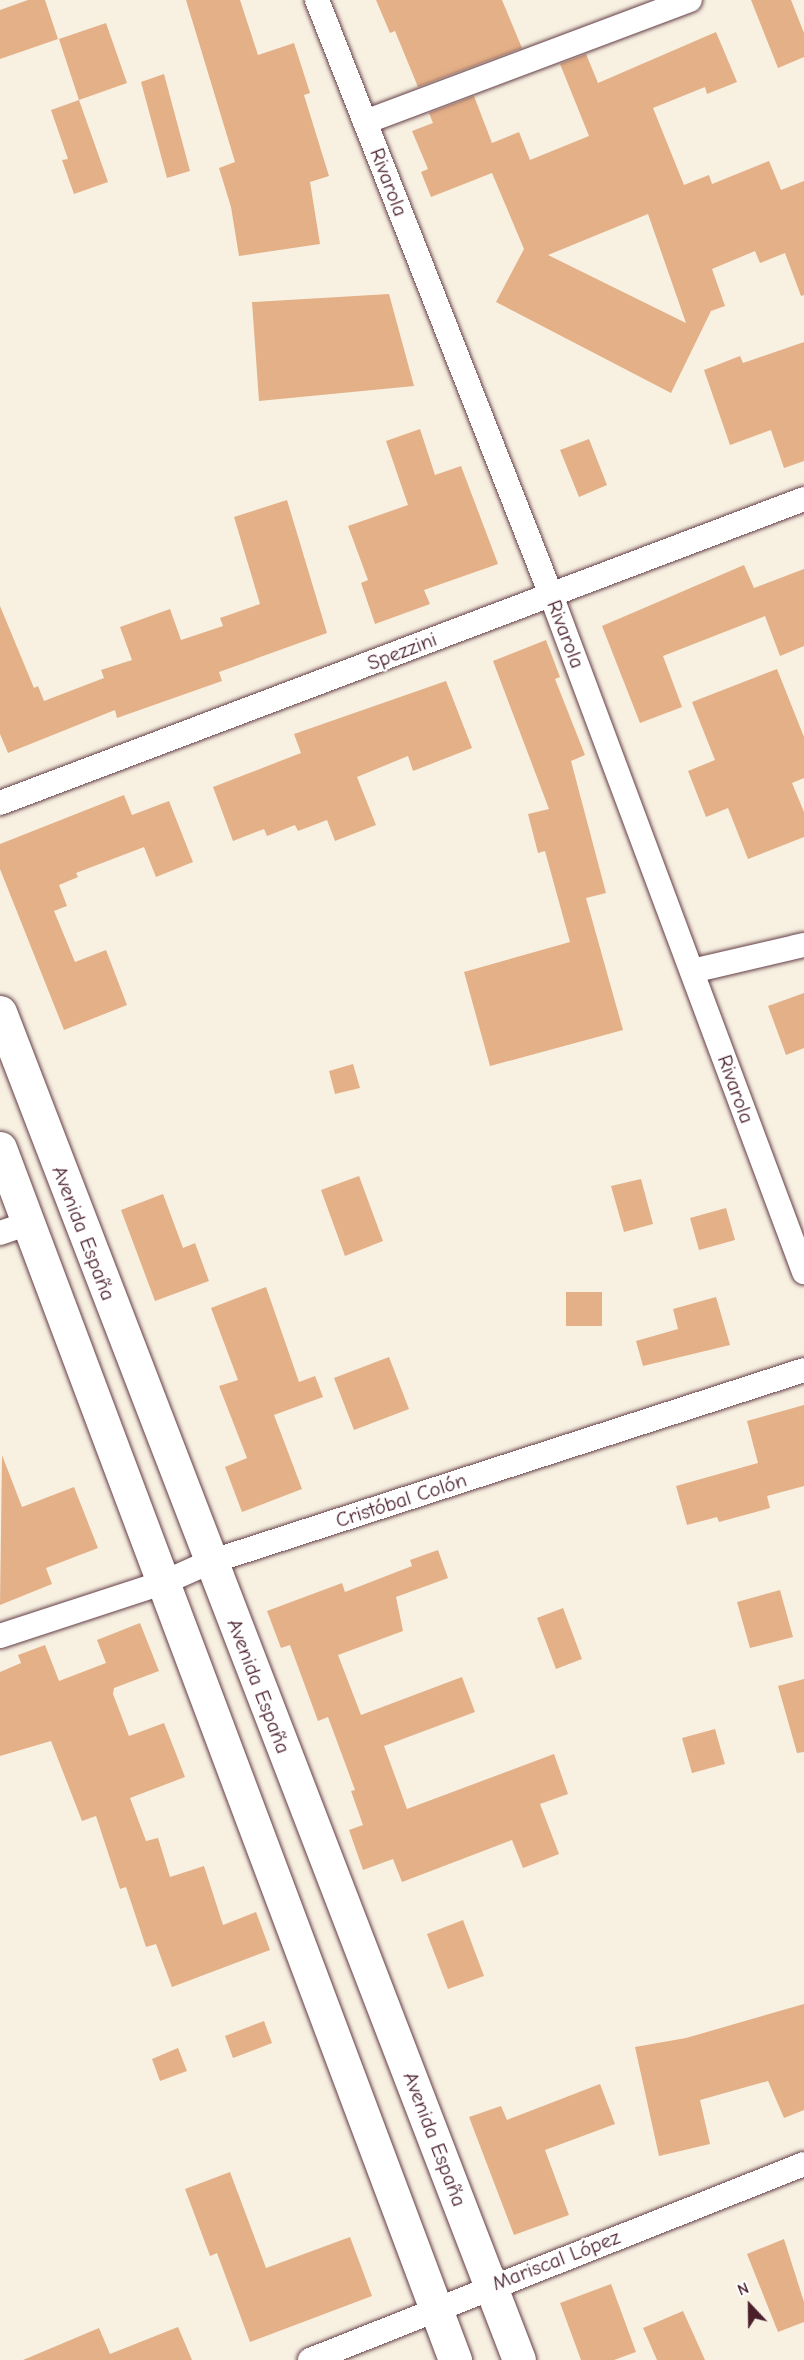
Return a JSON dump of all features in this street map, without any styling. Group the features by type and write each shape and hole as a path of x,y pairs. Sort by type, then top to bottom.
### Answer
{"street":[{"name":"Rivarola","path":"317,0 551,595 804,1272"},
{"path":"365,123 690,0"},
{"name":"Spezzini","path":"0,803 804,499"},
{"path":"692,971 804,945"},
{"name":"Avenida España","path":"0,1012 519,2360"},
{"path":"0,1148 14,1228 165,1582 437,2306 455,2360"},
{"name":"Cristóbal Colón","path":"0,1636 165,1582 210,1562 804,1370"},
{"name":"Mariscal López","path":"310,2360 437,2306 804,2164"}],"building":[{"path":"28,0 45,0 58,39 0,59 0,10"},
{"path":"186,0 240,0 258,55 294,43 310,93 304,95 329,176 310,182 320,244 239,256 231,207 219,168 235,162"},
{"path":"376,0 502,0 522,48 418,87 395,31 390,33"},
{"path":"751,0 791,0 804,33 804,57 778,68"},
{"path":"106,23 127,83 79,100 59,39"},
{"path":"716,32 737,82 707,94 705,87 653,108 684,185 709,175 712,184 769,161 781,190 804,181 804,295 801,296 785,253 760,263 755,251 712,269 725,306 711,311 671,393 496,302 524,249 492,173 431,197 421,172 428,169 412,131 433,123 429,113 474,96 492,143 519,132 530,160 589,136 560,64 586,54 598,83","holes":["648,214 686,323 548,255"]},
{"path":"164,74 190,171 167,178 141,82"},
{"path":"79,100 108,182 74,194 62,160 68,159 51,110"},
{"path":"389,294 414,386 259,401 252,302"},
{"path":"804,342 804,461 784,468 771,430 730,445 704,370 740,356 743,363"},
{"path":"420,429 435,475 461,466 498,564 424,590 430,604 375,624 361,583 368,580 348,526 408,505 386,441"},
{"path":"589,439 607,485 579,497 560,450"},
{"path":"287,500 327,633 219,672 222,681 117,718 115,710 8,753 0,734 0,606 34,688 38,686 44,701 104,678 101,670 132,660 120,627 170,609 181,640 223,626 220,618 260,604 234,517"},
{"path":"744,565 754,588 804,569 804,646 780,656 765,616 663,656 682,707 640,723 602,626"},
{"path":"546,640 560,677 555,679 585,755 571,761 606,893 586,898 623,1030 490,1066 464,972 570,942 545,851 538,853 528,814 549,809 493,661"},
{"path":"777,669 804,737 804,778 792,783 804,812 804,837 748,859 728,808 706,817 688,771 715,760 692,702"},
{"path":"446,681 472,748 413,771 408,756 357,777 376,825 335,841 327,820 298,831 295,825 267,836 264,829 233,841 213,787 301,753 294,734"},
{"path":"124,795 132,815 169,801 193,862 156,877 144,847 76,873 78,877 59,885 67,906 54,911 75,962 106,950 127,1005 64,1030 0,869 0,844"},
{"path":"804,993 804,1048 786,1055 768,1006"},
{"path":"353,1064 360,1088 335,1094 329,1071"},
{"path":"359,1176 383,1241 345,1256 321,1190"},
{"path":"641,1179 653,1224 624,1232 611,1186"},
{"path":"163,1194 183,1248 195,1243 209,1281 155,1301 121,1210"},
{"path":"726,1208 735,1240 699,1250 690,1218"},
{"path":"266,1287 299,1382 315,1376 323,1397 274,1415 302,1489 242,1512 225,1467 247,1458 219,1386 238,1380 211,1308"},
{"path":"566,1292 602,1292 602,1326 566,1326"},
{"path":"716,1297 730,1345 643,1366 636,1341 678,1329 673,1309"},
{"path":"389,1357 409,1409 354,1430 334,1378"},
{"path":"804,1405 804,1486 767,1496 770,1508 719,1522 717,1517 687,1525 676,1486 758,1463 747,1421"},
{"path":"2,1455 22,1507 74,1487 98,1548 46,1568 52,1584 0,1605"},
{"path":"438,1550 448,1578 396,1597 403,1631 338,1655 361,1715 462,1677 475,1712 384,1746 407,1809 554,1754 568,1794 540,1804 559,1854 523,1868 512,1840 402,1882 393,1859 363,1870 349,1830 363,1825 351,1791 355,1790 328,1717 318,1721 290,1645 281,1648 267,1611 342,1583 345,1592 412,1566 410,1560"},
{"path":"780,1590 793,1637 750,1648 737,1602"},
{"path":"563,1608 582,1659 556,1669 537,1618"},
{"path":"140,1623 159,1671 114,1688 113,1694 129,1736 164,1723 185,1777 130,1798 146,1841 158,1838 170,1877 204,1866 223,1925 256,1912 270,1950 172,1987 156,1944 146,1947 126,1887 120,1889 96,1816 82,1821 51,1741 0,1756 0,1672 21,1663 18,1655 45,1645 59,1681 106,1663 97,1640"},
{"path":"804,1679 804,1752 797,1753 778,1686"},
{"path":"715,1729 725,1764 692,1773 682,1738"},
{"path":"463,1920 484,1976 448,1989 427,1934"},
{"path":"804,2004 804,2110 784,2118 768,2081 700,2100 710,2144 659,2156 635,2047 686,2038"},
{"path":"264,2021 272,2043 233,2058 225,2036"},
{"path":"178,2048 187,2071 160,2081 152,2059"},
{"path":"600,2084 615,2124 545,2150 569,2215 514,2235 469,2117 501,2106 507,2120"},
{"path":"230,2172 266,2268 350,2237 372,2296 250,2342 217,2253 210,2256 185,2189"},
{"path":"784,2239 804,2302 804,2322 778,2332 747,2254"},
{"path":"611,2284 636,2352 614,2360 581,2360 560,2303"},
{"path":"683,2311 705,2360 657,2360 643,2328"},
{"path":"178,2327 192,2360 23,2360 99,2328 110,2354"}]}
